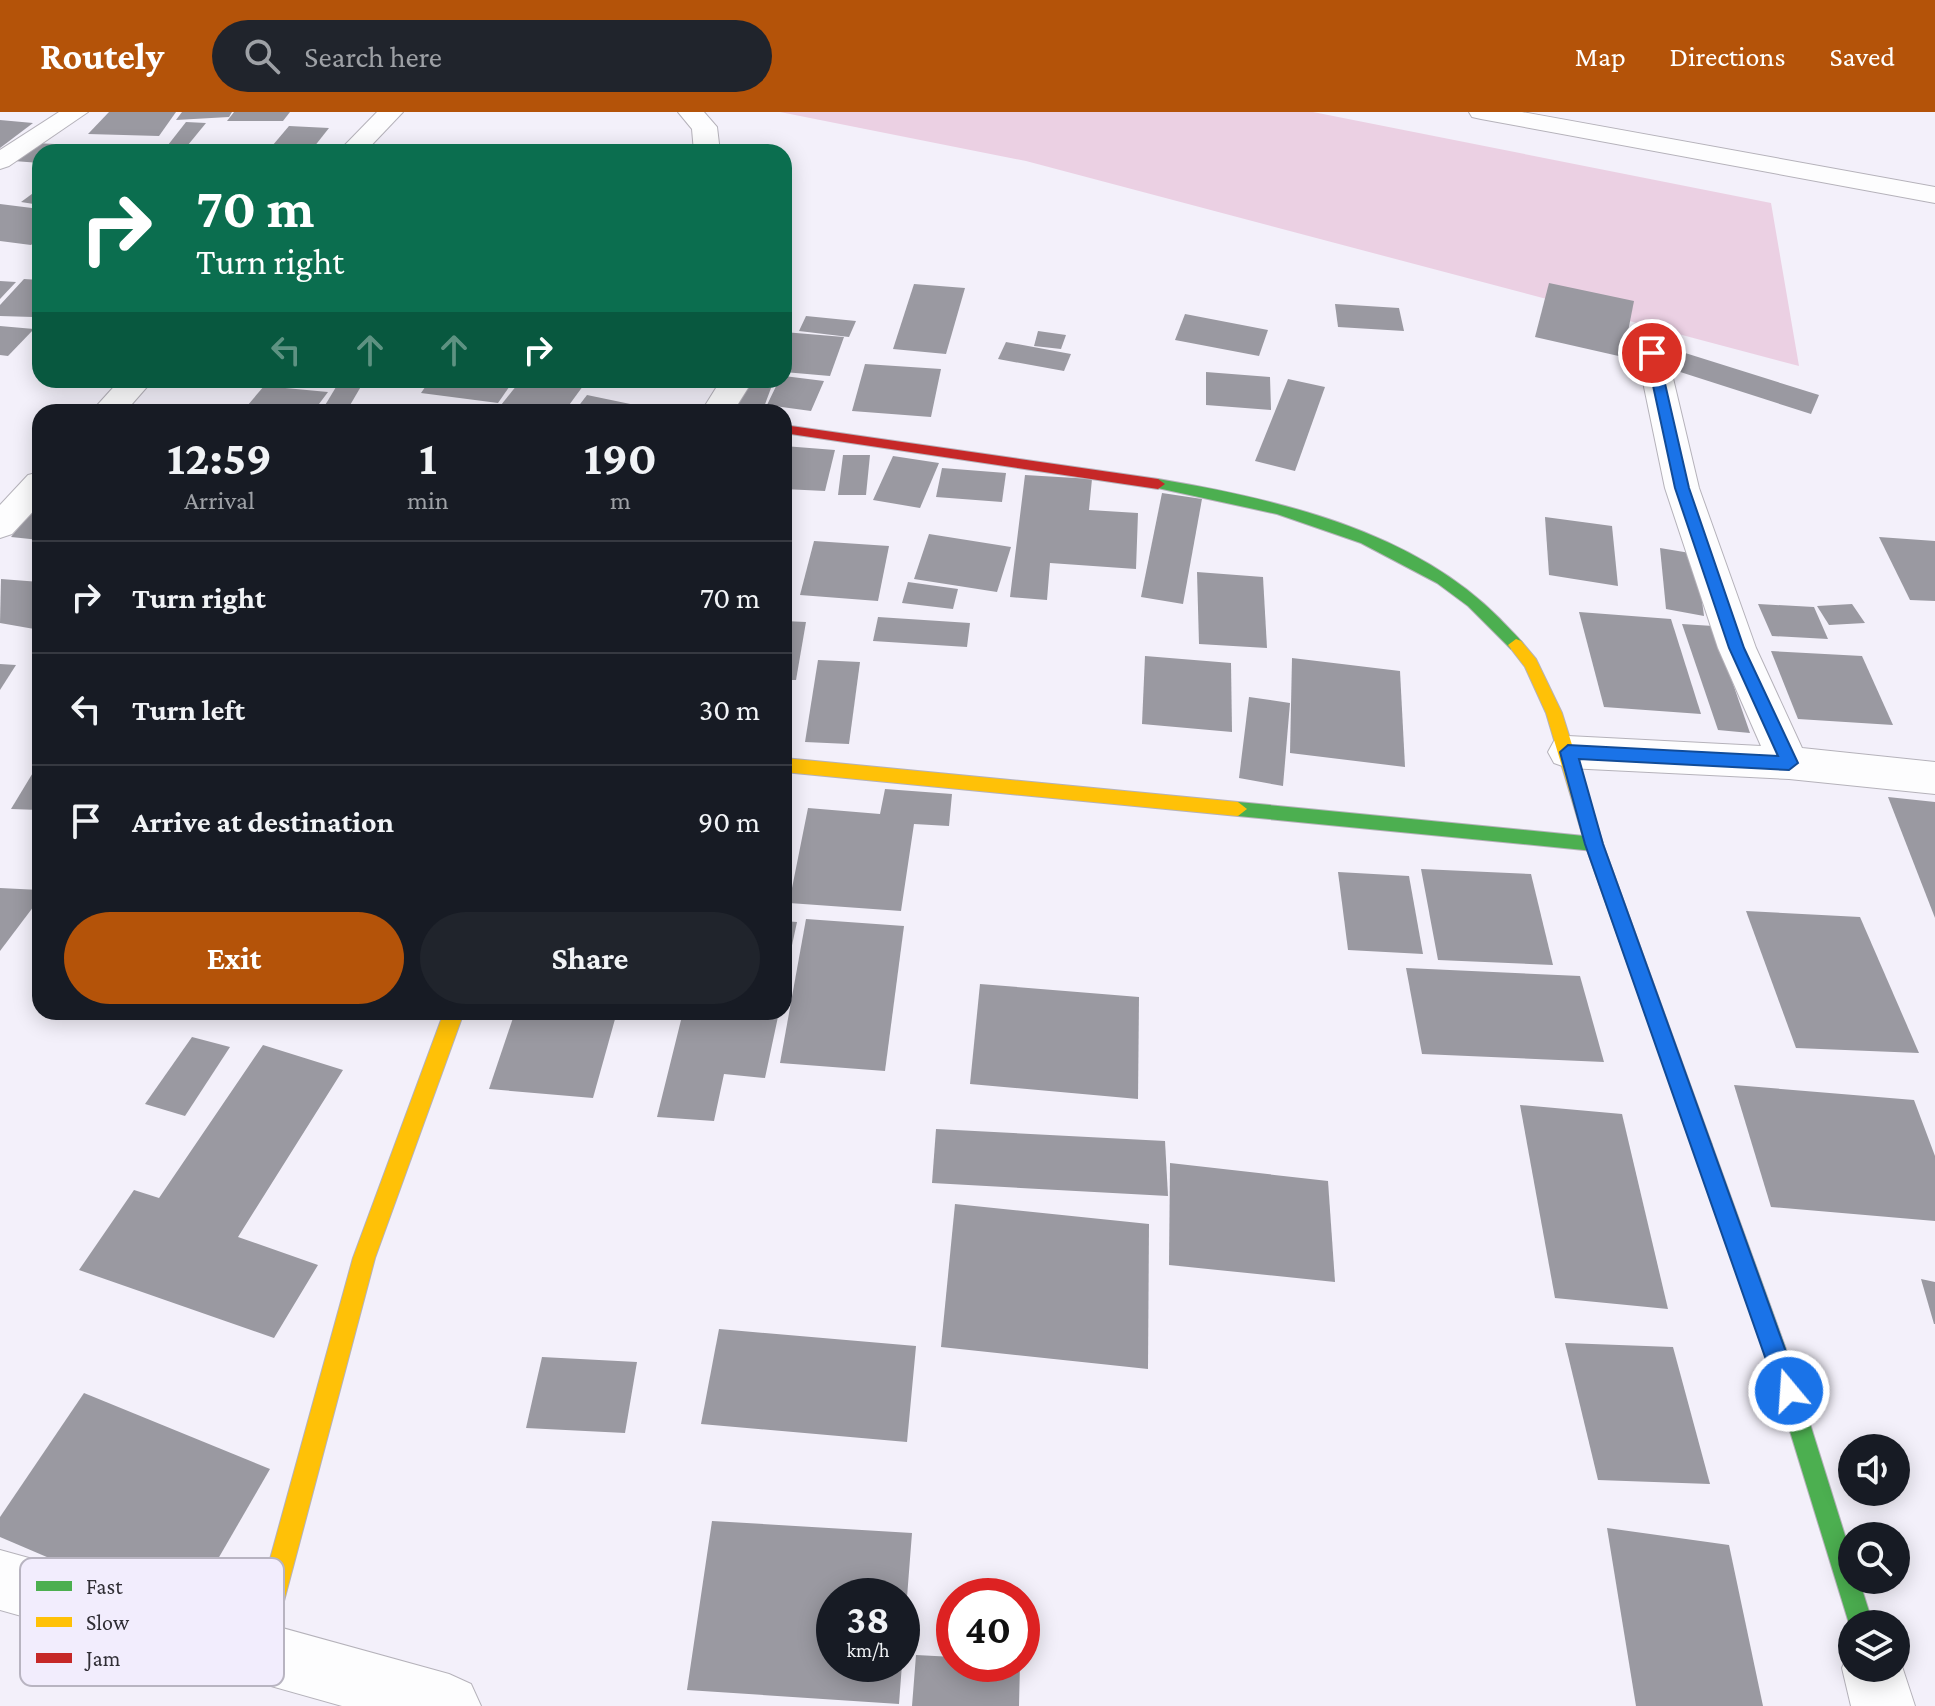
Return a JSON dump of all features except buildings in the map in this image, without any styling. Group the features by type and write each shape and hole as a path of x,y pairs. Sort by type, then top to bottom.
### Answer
{"street":[{"path":"0,161 76,112"},
{"path":"359,144 391,112"},
{"path":"690,112 704,127 706,144"},
{"path":"1481,112 1935,195"},
{"path":"1652,353 1682,488 1737,648 1789,763"},
{"path":"114,404 130,388"},
{"path":"792,430 1214,492 1320,522 1412,562 1471,600 1531,660 1568,752 1594,844 1780,1363 1856,1610"},
{"path":"0,526 32,492"},
{"path":"1568,752 1789,763 1935,778"},
{"path":"792,766 1594,844"},
{"path":"283,1558 364,1258 451,1020"},
{"path":"0,1580 20,1585"},
{"path":"284,1658 449,1706"},
{"path":"1877,1682 1883,1706"}],"shaded area":[{"path":"780,112 1313,112 1771,203 1799,366 1026,161"}],"traffic: fast":[{"path":"1158,484 1280,510 1366,540 1442,579 1473,602 1516,645"},
{"path":"1238,809 1594,844"},
{"path":"1702,1145 1780,1363 1856,1610"}],"traffic: slow":[{"path":"1516,645 1531,663 1554,713 1595,847 1702,1145"},
{"path":"792,766 1238,809"},
{"path":"283,1558 364,1258 451,1020"}],"traffic: jam":[{"path":"792,430 1158,484"}],"route":[{"path":"1652,353 1682,488 1737,648 1789,763 1568,752 1594,844 1789,1391"}]}
